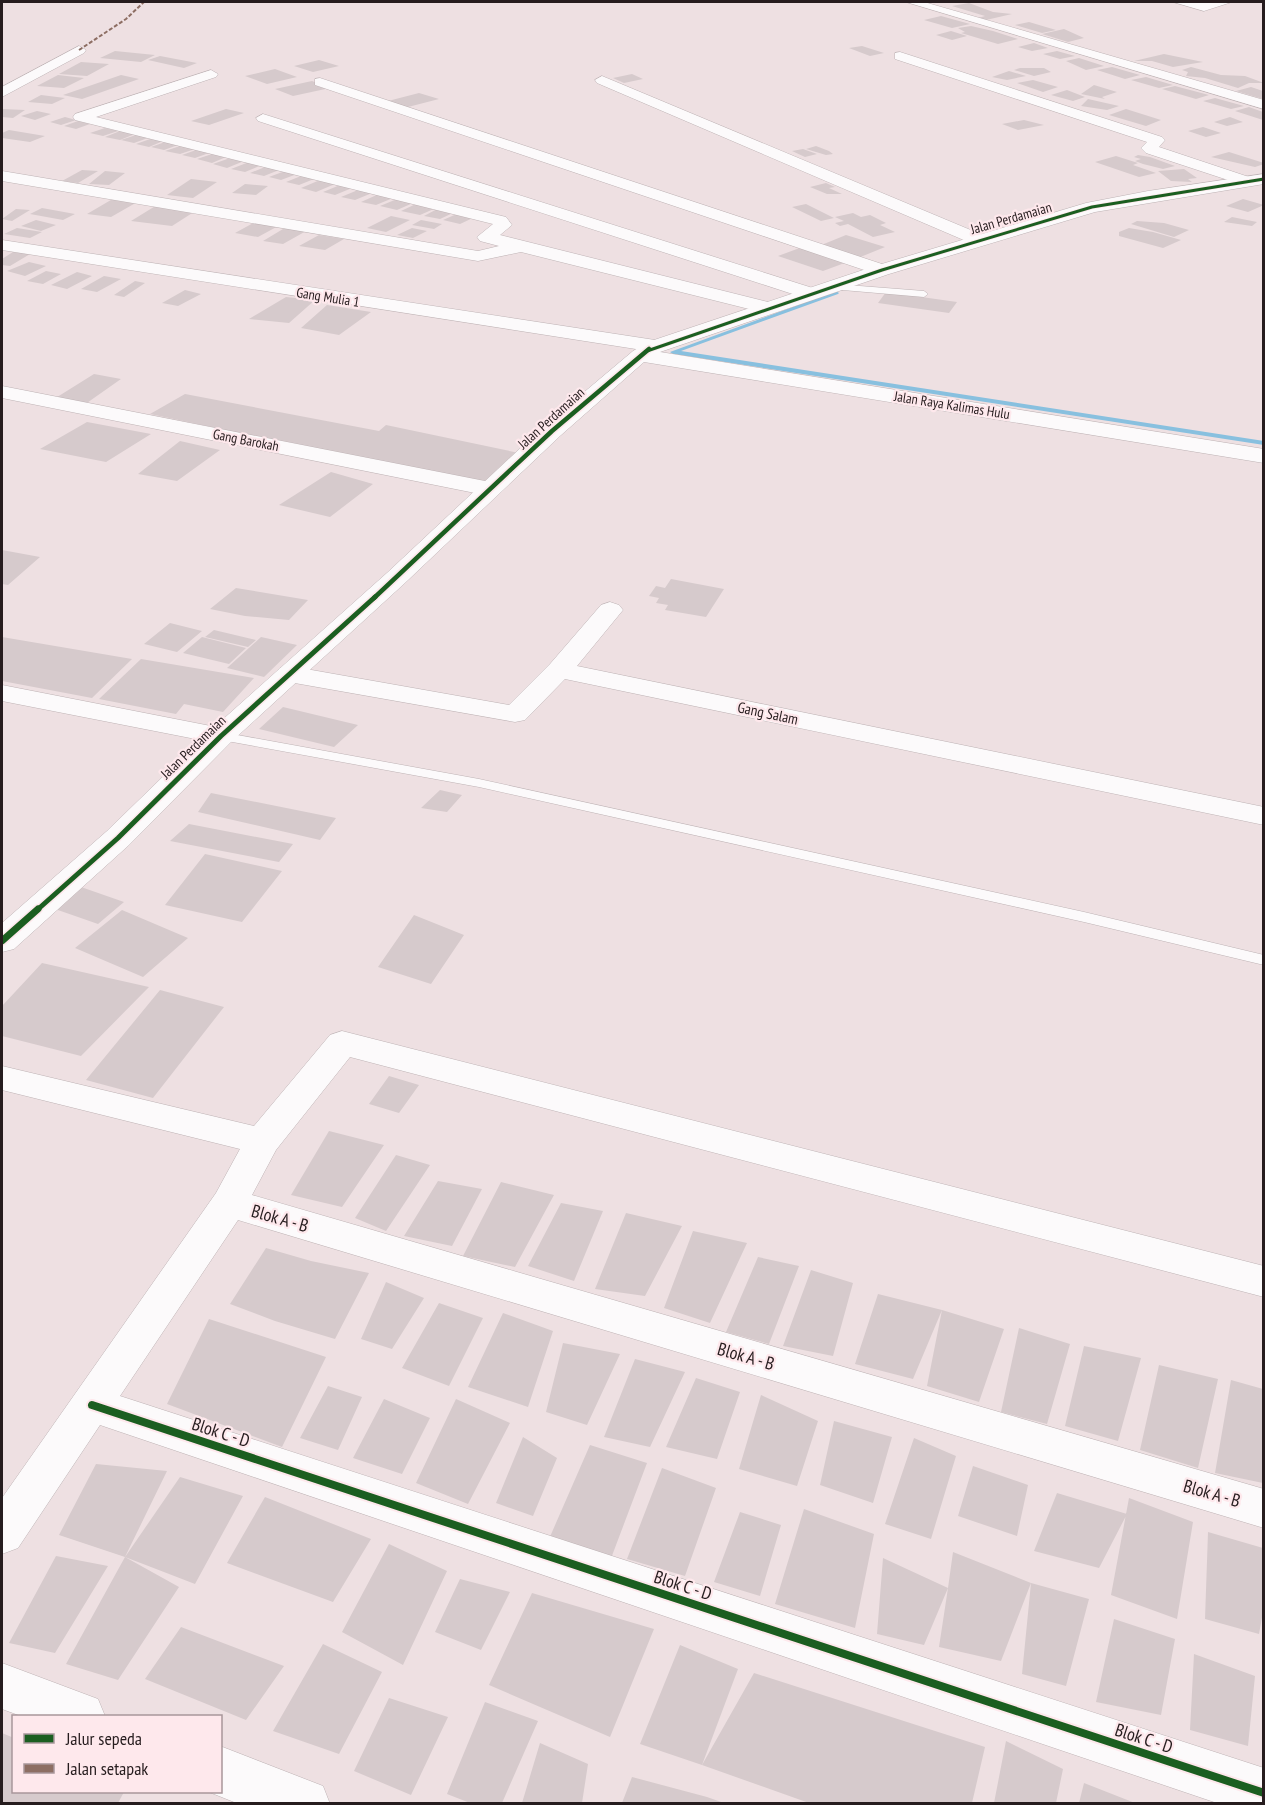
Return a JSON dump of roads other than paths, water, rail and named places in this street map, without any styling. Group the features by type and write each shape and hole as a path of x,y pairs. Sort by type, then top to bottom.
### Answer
{"street":[{"path":"912,2 1263,105"},
{"path":"1179,2 1204,7 1226,2"},
{"path":"5,88 79,50"},
{"path":"900,56 1157,140 1149,148 1152,150 1255,180"},
{"path":"211,74 80,117 500,221 504,225 486,237 769,308"},
{"path":"602,80 979,240"},
{"path":"320,82 882,270"},
{"path":"263,118 812,294"},
{"path":"2,176 472,255 488,255 521,247"},
{"name":"Jalan Perdamaian","path":"4,937 118,838 221,736 490,489 648,351 882,270 1109,203 1255,180"},
{"name":"Gang Mulia 1","path":"2,245 648,351"},
{"name":"Jalan Raya Kalimas Hulu","path":"648,351 1263,456"},
{"name":"Gang Barokah","path":"2,392 490,489"},
{"path":"289,674 515,714 559,670 610,610"},
{"name":"Gang Salam","path":"559,670 1263,816"},
{"path":"2,693 221,736"},
{"path":"2,1534 229,1203 262,1142 342,1043 1263,1282"},
{"path":"2,1078 197,1124 262,1142"},
{"name":"Blok A - B","path":"229,1203 1263,1509"},
{"name":"Blok C - D","path":"92,1405 1263,1793"},
{"path":"2,1686 78,1715"},
{"path":"222,1772 305,1803"}],"lane":[{"path":"834,287 924,294"},
{"path":"221,736 491,785 1084,917 1263,960"}],"waterway":[{"path":"836,293 673,352 1264,443"}]}
